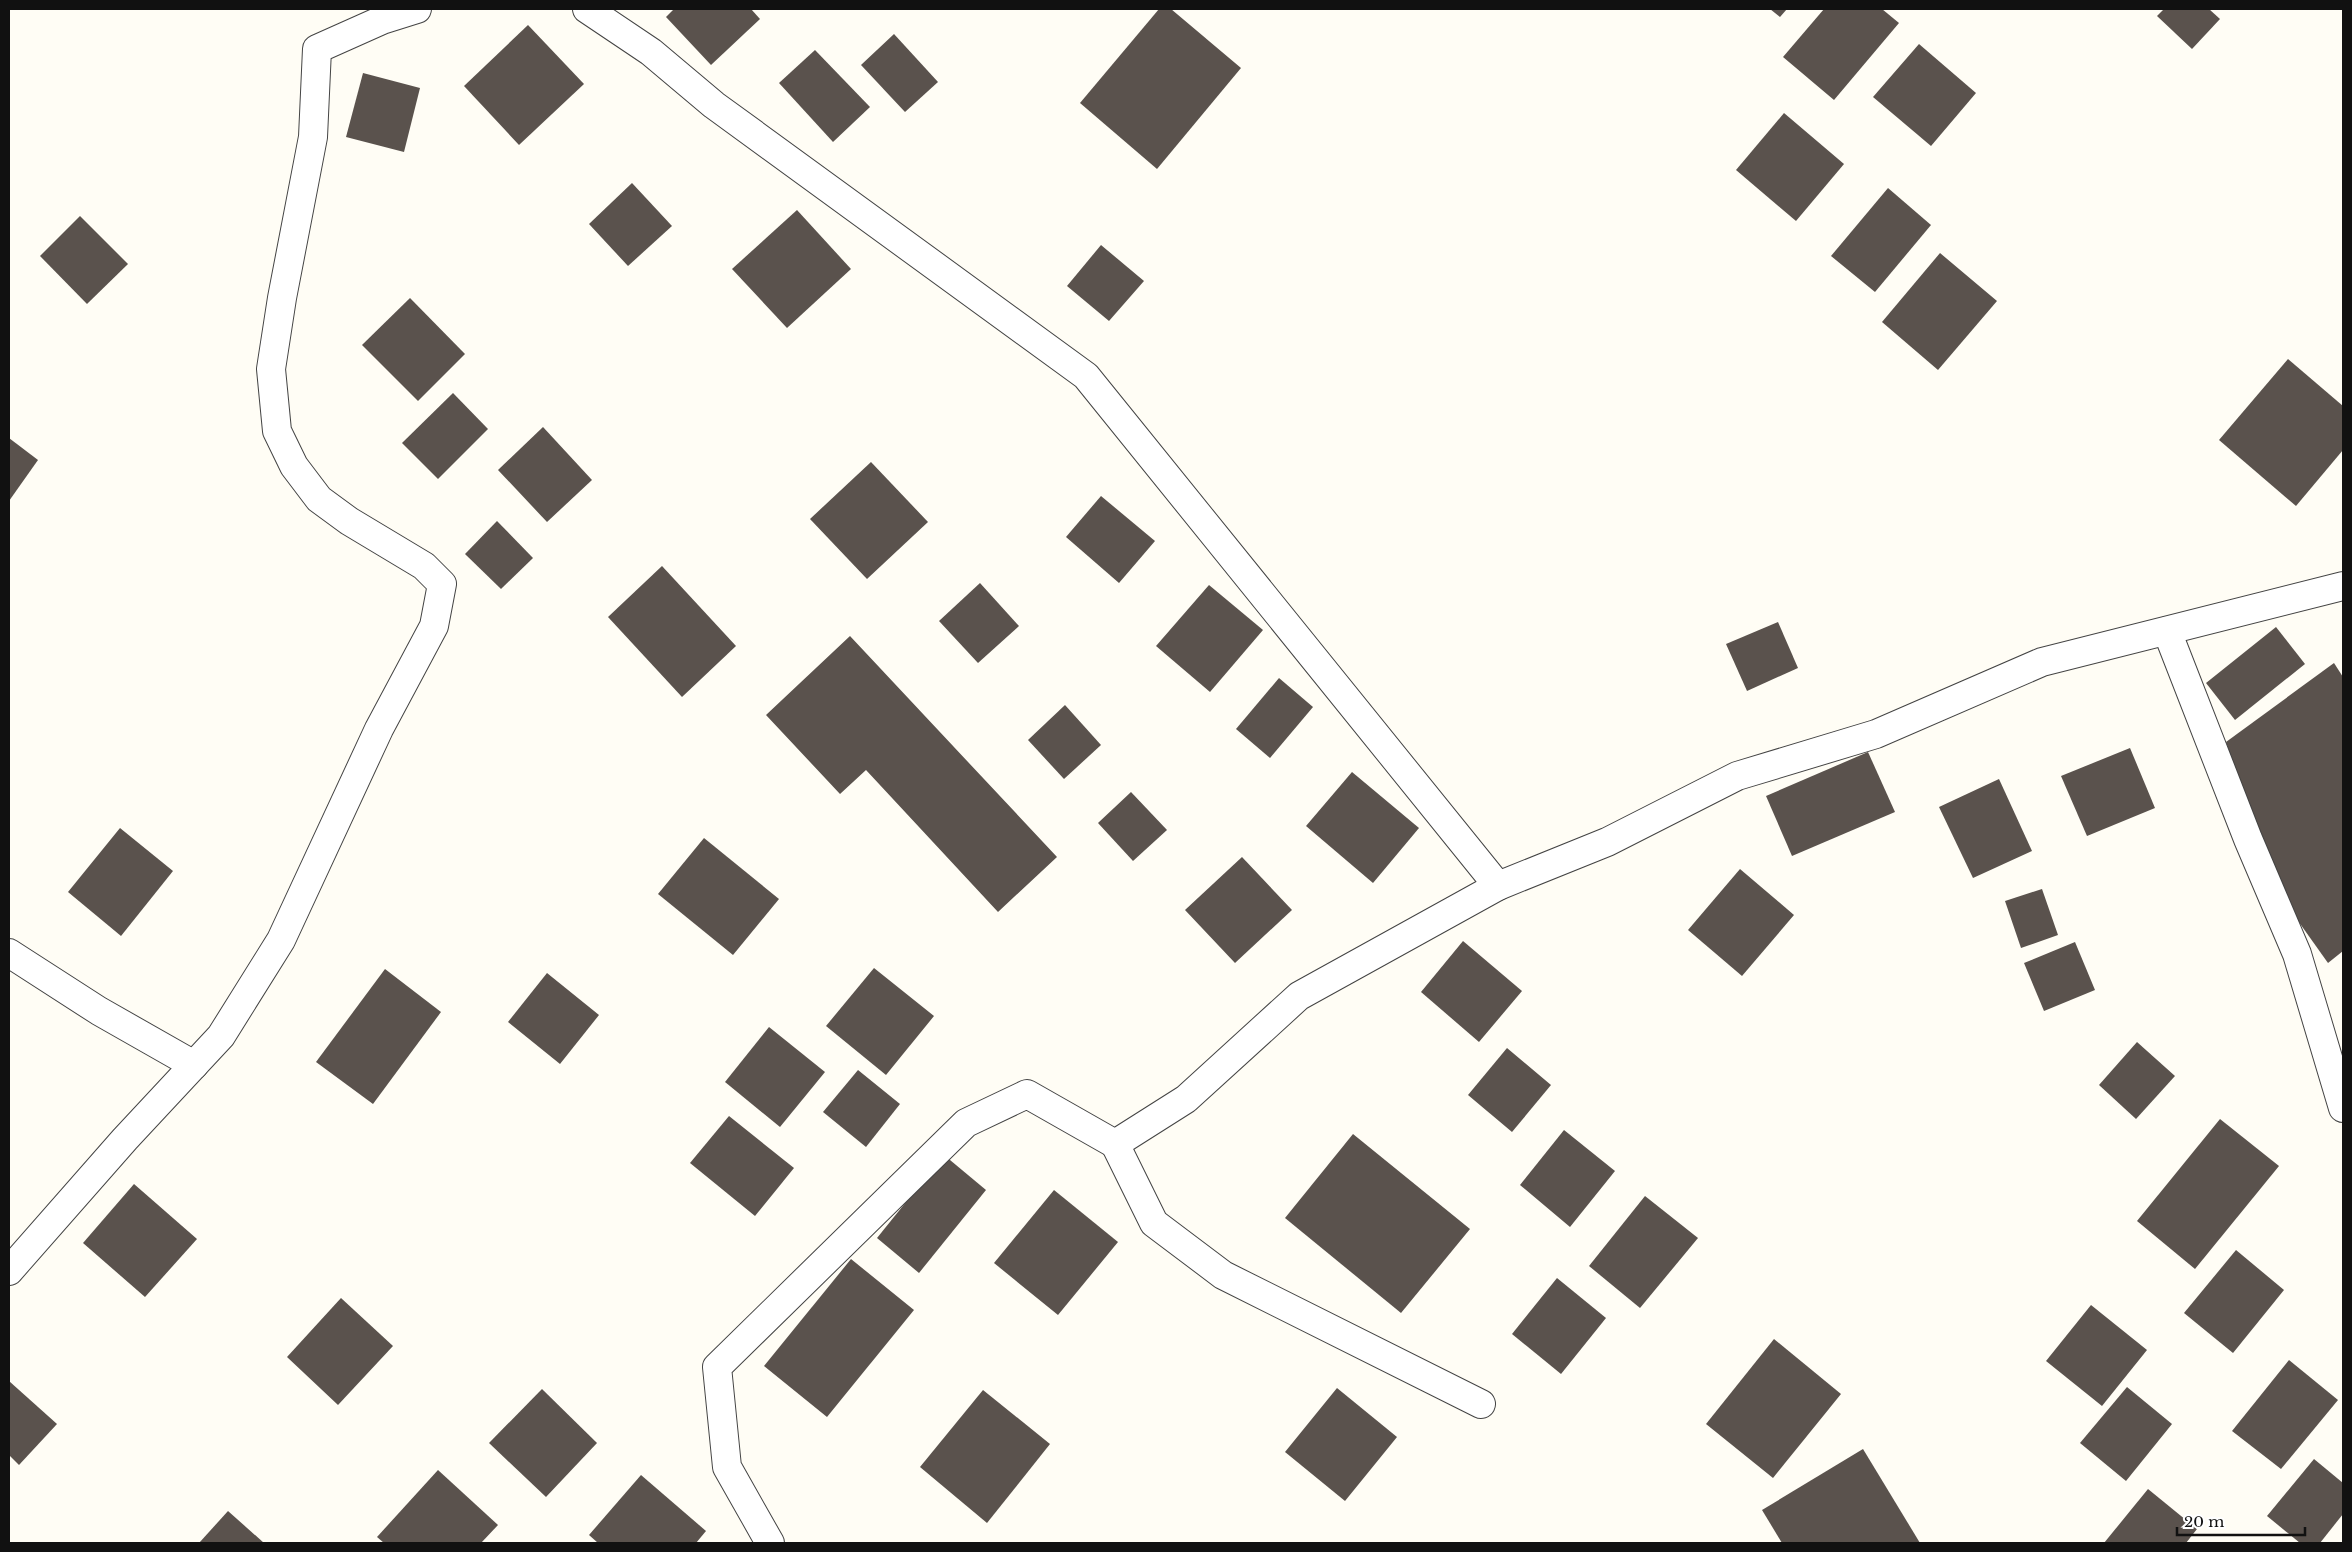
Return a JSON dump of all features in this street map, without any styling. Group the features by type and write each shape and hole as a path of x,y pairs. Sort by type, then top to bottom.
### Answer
{"street":[{"path":"9,1271 124,1139 221,1036 281,940 379,729 434,626 442,584 424,566 349,521 318,499 294,466 277,431 271,370 282,298 313,137 318,75 317,49 385,14 417,9"},
{"path":"587,9 651,52 714,105 1086,376 1498,886"},
{"path":"1115,1144 1186,1099 1299,996 1498,886 1607,842 1737,776 1876,734 2042,662 2343,586"},
{"path":"2167,631 2248,839 2297,954 2343,1108"},
{"path":"9,953 99,1011 194,1065"},
{"path":"770,1543 727,1467 717,1366 966,1123 1026,1094 1115,1144 1154,1223 1222,1275 1482,1404"}],"building":[{"path":"674,9 751,9 760,19 711,65 666,17"},
{"path":"1159,9 1171,9 1241,68 1157,169 1080,103"},
{"path":"1770,9 1787,9 1780,17"},
{"path":"1824,9 1882,9 1899,23 1834,100 1783,57"},
{"path":"2164,9 2209,9 2220,19 2192,49 2157,16"},
{"path":"528,25 584,84 519,145 464,86"},
{"path":"894,34 938,82 905,112 861,65"},
{"path":"1919,44 1976,93 1931,146 1873,97"},
{"path":"815,50 870,107 833,142 779,83"},
{"path":"363,73 420,88 404,152 346,137"},
{"path":"1784,113 1844,164 1796,221 1736,170"},
{"path":"632,183 672,226 628,266 589,224"},
{"path":"1888,188 1931,225 1875,292 1831,256"},
{"path":"797,210 851,269 787,328 732,269"},
{"path":"80,216 128,264 87,304 40,256"},
{"path":"1101,245 1144,281 1109,321 1067,286"},
{"path":"1940,253 1997,301 1938,370 1882,322"},
{"path":"410,298 465,354 418,401 362,345"},
{"path":"2288,359 2343,406 2343,450 2296,506 2219,440"},
{"path":"453,393 488,429 438,479 402,443"},
{"path":"543,427 592,480 547,522 498,470"},
{"path":"9,438 38,460 9,501"},
{"path":"871,462 928,522 867,579 810,519"},
{"path":"1101,496 1155,541 1119,583 1066,537"},
{"path":"497,521 533,558 501,589 465,554"},
{"path":"662,566 736,646 682,697 608,617"},
{"path":"980,583 1019,626 978,663 939,621"},
{"path":"1209,585 1263,630 1210,692 1156,646"},
{"path":"1778,622 1798,668 1747,691 1726,644"},
{"path":"2276,627 2305,664 2235,720 2206,683"},
{"path":"850,636 1057,857 998,912 866,770 840,794 766,715"},
{"path":"2334,663 2343,677 2343,951 2328,963 2274,887 2226,742"},
{"path":"1279,678 1313,707 1270,758 1236,729"},
{"path":"1065,705 1101,745 1064,779 1028,740"},
{"path":"2130,748 2155,808 2087,836 2061,776"},
{"path":"1868,752 1895,812 1792,856 1766,796"},
{"path":"1352,772 1419,828 1373,883 1306,826"},
{"path":"1999,779 2032,851 1973,878 1939,807"},
{"path":"1131,792 1167,830 1133,861 1098,823"},
{"path":"120,828 173,871 121,936 68,892"},
{"path":"704,838 779,899 733,955 658,894"},
{"path":"1242,857 1292,910 1235,963 1185,910"},
{"path":"1740,869 1794,915 1742,976 1688,930"},
{"path":"2042,889 2058,935 2021,948 2005,901"},
{"path":"1463,941 1522,991 1479,1042 1421,992"},
{"path":"2075,942 2095,990 2044,1011 2024,963"},
{"path":"874,968 934,1016 886,1075 826,1026"},
{"path":"385,969 441,1012 373,1104 316,1062"},
{"path":"547,973 599,1015 560,1064 508,1022"},
{"path":"769,1027 825,1072 780,1127 725,1082"},
{"path":"2137,1042 2175,1076 2136,1119 2099,1085"},
{"path":"1507,1048 1551,1085 1512,1132 1468,1095"},
{"path":"858,1070 900,1104 866,1147 823,1112"},
{"path":"729,1116 794,1168 755,1216 690,1163"},
{"path":"2220,1119 2279,1166 2195,1269 2137,1221"},
{"path":"1564,1130 1615,1171 1570,1227 1520,1185"},
{"path":"1353,1134 1470,1229 1401,1313 1285,1218"},
{"path":"944,1155 986,1190 919,1273 877,1238"},
{"path":"134,1184 197,1239 145,1297 83,1243"},
{"path":"1054,1190 1118,1242 1058,1315 994,1263"},
{"path":"1645,1196 1698,1238 1640,1308 1589,1266"},
{"path":"2236,1250 2284,1290 2233,1353 2184,1313"},
{"path":"851,1259 914,1310 827,1417 764,1366"},
{"path":"1557,1278 1606,1318 1561,1374 1512,1334"},
{"path":"341,1298 393,1346 338,1405 287,1357"},
{"path":"2091,1305 2147,1350 2102,1406 2046,1361"},
{"path":"1774,1339 1841,1394 1773,1478 1706,1424"},
{"path":"2289,1360 2338,1400 2281,1469 2232,1431"},
{"path":"9,1381 57,1424 19,1465 9,1455"},
{"path":"2127,1387 2172,1424 2126,1481 2080,1443"},
{"path":"1337,1388 1397,1437 1345,1501 1285,1452"},
{"path":"542,1389 597,1443 546,1497 489,1443"},
{"path":"983,1390 1050,1444 987,1523 920,1467"},
{"path":"1863,1449 1920,1543 1782,1543 1762,1510"},
{"path":"2314,1459 2343,1483 2343,1514 2320,1543 2300,1543 2267,1516"},
{"path":"438,1470 498,1525 481,1543 384,1543 377,1537"},
{"path":"641,1475 706,1531 696,1543 598,1543 589,1535"},
{"path":"2148,1489 2197,1529 2186,1543 2104,1543"},
{"path":"228,1511 264,1543 199,1543"}]}
